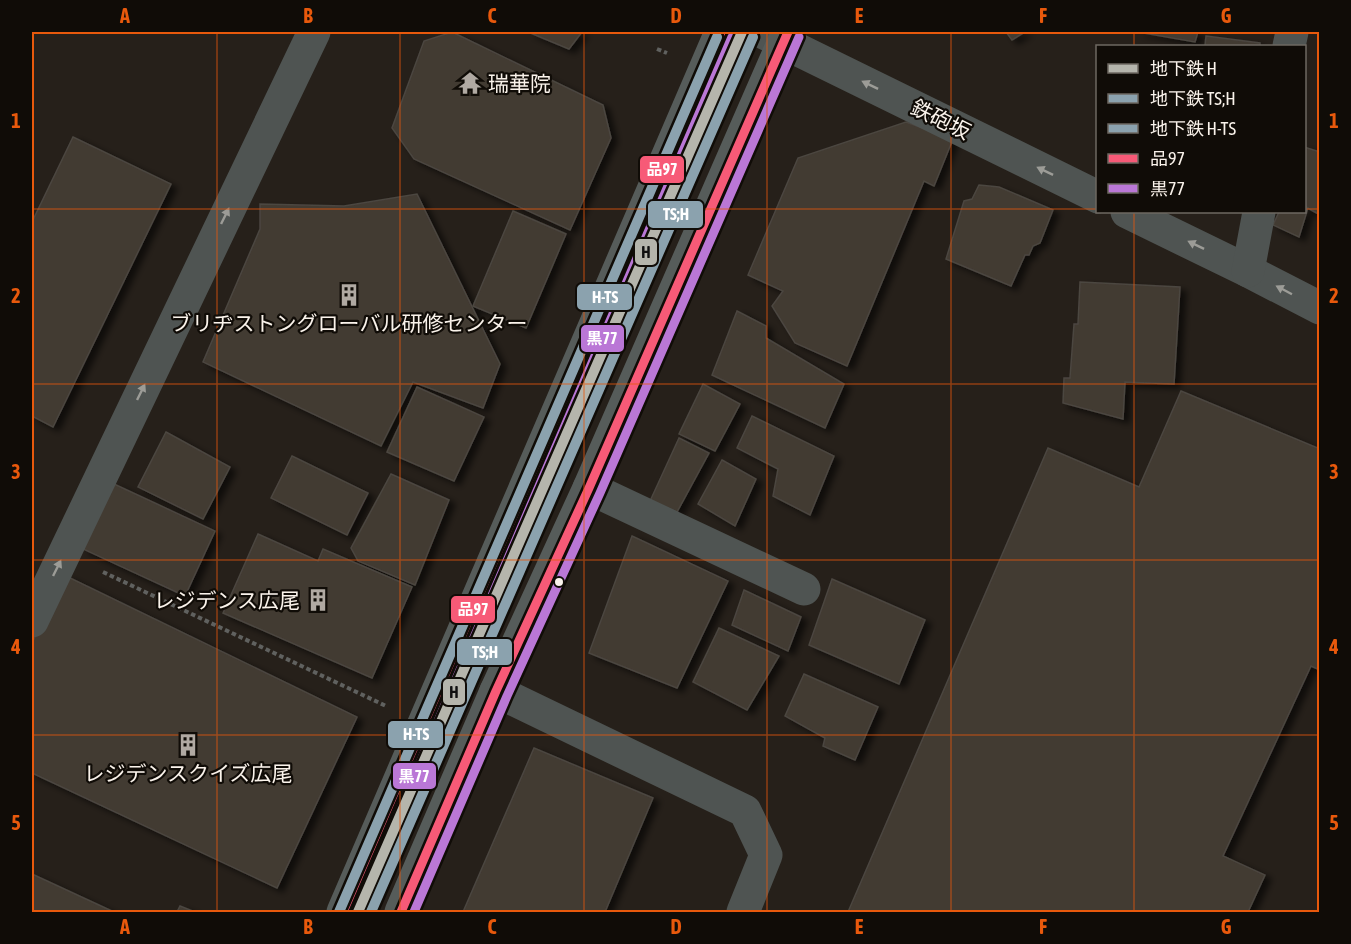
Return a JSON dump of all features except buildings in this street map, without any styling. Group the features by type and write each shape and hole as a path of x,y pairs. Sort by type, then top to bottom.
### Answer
{"main road":[{"path":"343,912 721,32"},
{"path":"401,912 496,691 589,488 778,35"}],"street":[{"path":"32,621 314,32"},
{"name":"鉄砲坂","path":"778,35 1096,196"},
{"path":"1129,213 1320,308"},
{"path":"1248,271 1259,213"},
{"path":"589,488 804,589"},
{"path":"496,691 745,811 766,855 743,912"}],"path":[{"path":"64,554 388,707"}],"metro line":[{"name":"H","path":"358,912 742,32"},
{"name":"H-TS","path":"339,912 717,37"},
{"name":"TS;H","path":"371,912 753,37"}],"transit line":[{"name":"品97","path":"343,912 721,32"},
{"name":"品97","path":"401,912 496,691 589,488 788,32"},
{"name":"黒77","path":"356,912 732,37"},
{"name":"黒77","path":"414,912 507,696 600,493 799,37"}],"place":[{"name":"瑞華院","path":"470,83"},
{"name":"ブリヂストングローバル研修センター","path":"349,295"},
{"name":"レジデンス広尾","path":"318,600"},
{"name":"レジデンスクイズ広尾","path":"188,745"}]}
